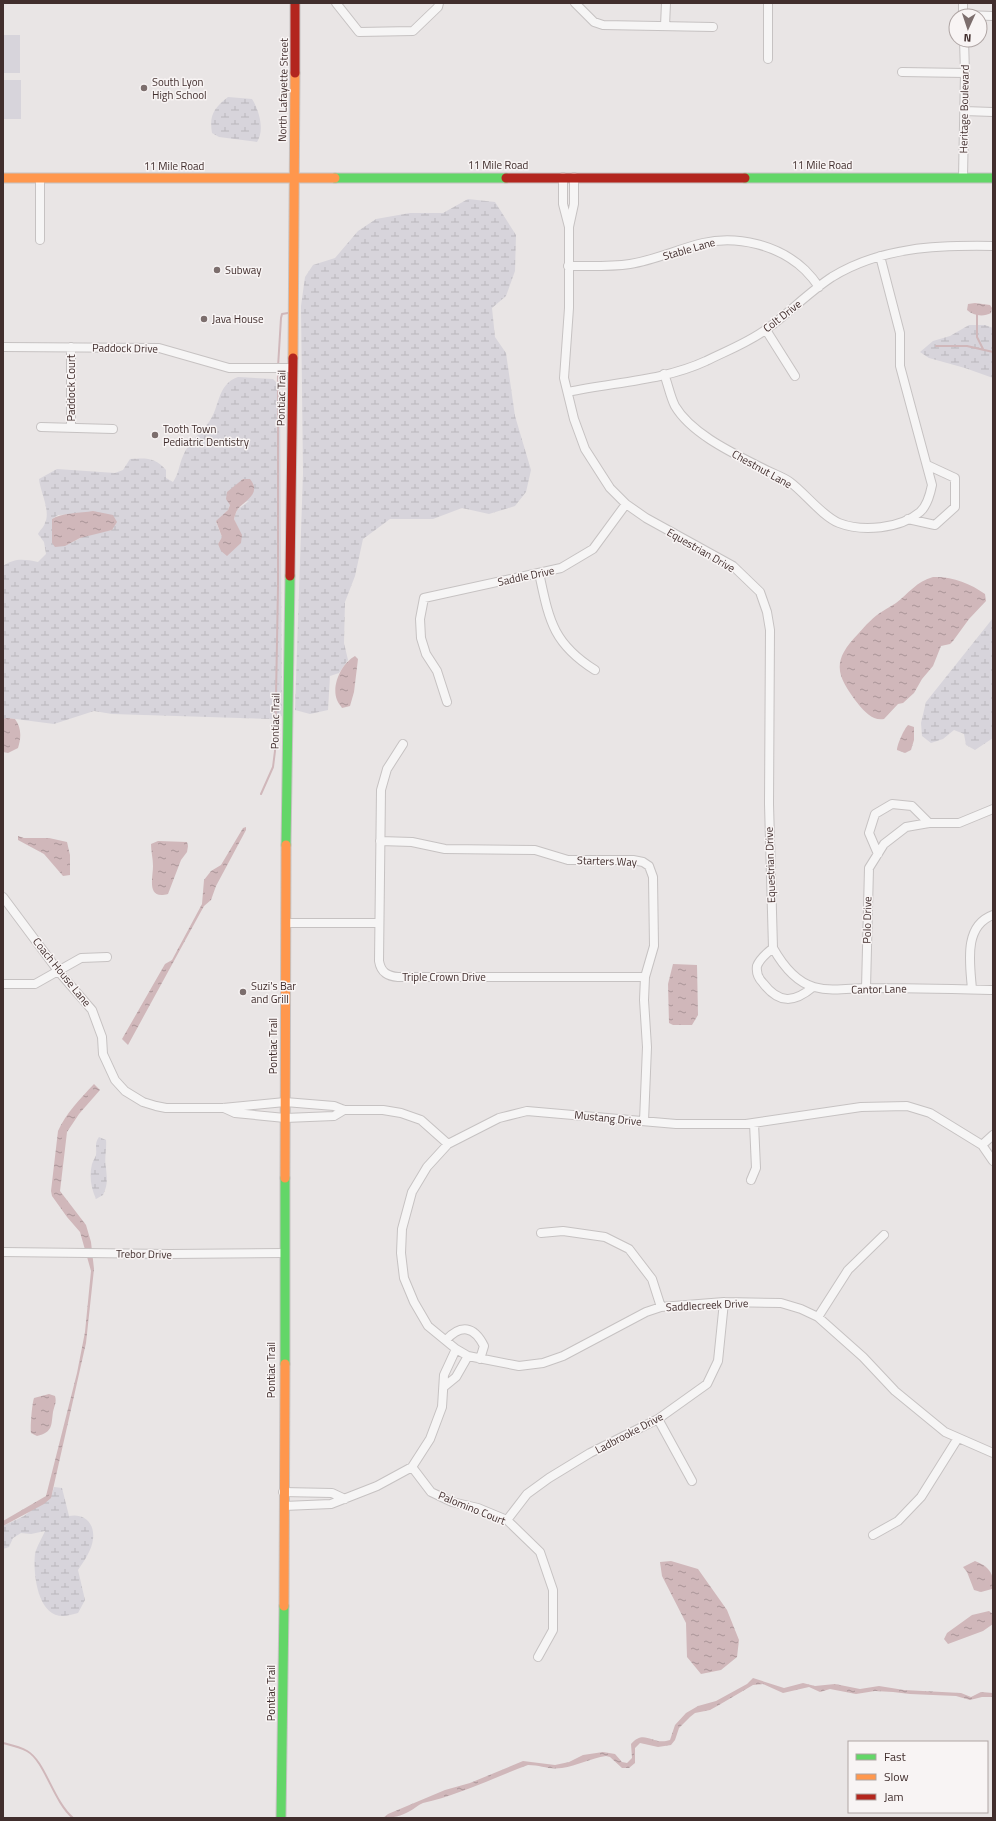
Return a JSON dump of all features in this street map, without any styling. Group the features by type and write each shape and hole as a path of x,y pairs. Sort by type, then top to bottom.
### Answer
{"main road":[{"name":"North Lafayette Street","path":"294,177 295,3"},
{"name":"Pontiac Trail","path":"281,1818 284,1506 286,821 293,368 294,177"},
{"name":"11 Mile Road","path":"3,178 993,178"}],"street":[{"path":"336,3 359,32 413,31 438,8 440,3"},
{"path":"574,3 594,22 602,25 713,27"},
{"path":"665,26 666,3"},
{"path":"768,3 768,59"},
{"name":"Heritage Boulevard","path":"963,177 964,48"},
{"path":"902,72 965,73"},
{"path":"964,111 993,112"},
{"name":"Equestrian Drive","path":"562,177 563,208 568,227"},
{"name":"Equestrian Drive","path":"574,177 574,204 568,227 569,308 564,378 574,420 585,450 610,488 626,504 646,518 733,566 760,592 767,612 770,630 768,804 773,948"},
{"path":"40,178 40,240"},
{"name":"Stable Lane","path":"568,266 629,264 720,240 740,240 781,254 806,271 819,287"},
{"name":"Colt Drive","path":"568,392 647,379 704,362 766,330 819,287 852,267 880,256 914,248 993,246"},
{"name":"Chestnut Lane","path":"664,374 675,406 689,423 716,443 790,482 838,523 858,528 884,528 908,519 920,512 928,500 932,486 900,366 900,333 880,256"},
{"path":"766,330 795,376"},
{"name":"Paddock Drive","path":"3,347 159,348 229,368 293,368"},
{"name":"Paddock Court","path":"71,347 71,428"},
{"name":"Paddock Court","path":"41,428 112,429"},
{"path":"908,519 935,525 955,507 955,478 927,465"},
{"name":"Saddle Drive","path":"447,702 437,672 426,654 421,638 420,620 424,598 561,568 593,549 626,504"},
{"path":"539,573 549,618 564,644 580,660 595,670"},
{"name":"Triple Crown Drive","path":"403,744 387,769 381,790 379,923 380,967 383,971 391,976 644,977"},
{"path":"878,854 869,833 875,814 892,804 912,806 929,823"},
{"name":"Polo Drive","path":"866,988 868,868 884,844 906,827 929,823 959,823 993,809"},
{"name":"Starters Way","path":"380,841 412,842 445,849 535,850 568,860 633,860 643,862 649,866 654,878 654,946 644,977 647,1047 644,1121"},
{"name":"Coach House Lane","path":"3,897 59,972 92,1010 102,1037 103,1054 108,1067 115,1080 125,1091 143,1102 156,1106 223,1108 285,1102 334,1106 344,1110"},
{"path":"972,989 969,952 973,933 985,918 993,915"},
{"path":"286,923 379,923"},
{"path":"773,948 780,960 795,976 813,987 802,996 790,999 780,998 770,993 758,977 757,967 762,958 773,948"},
{"path":"3,984 35,984 59,972 81,958 107,957"},
{"name":"Cantor Lane","path":"813,987 836,991 866,988 993,990"},
{"name":"Mustang Drive","path":"456,1349 428,1326 414,1302 404,1278 401,1253 402,1229 412,1192 427,1167 448,1144 498,1118 528,1111 676,1124 754,1124 861,1107 907,1106 930,1113 982,1145 993,1161"},
{"name":"Coach House Lane","path":"223,1108 235,1113 285,1118 334,1116 344,1110"},
{"path":"344,1110 383,1110 401,1113 421,1120 448,1144"},
{"path":"751,1180 756,1168 754,1124"},
{"path":"982,1145 993,1135"},
{"path":"541,1233 563,1231 604,1237 629,1249 652,1279 661,1307"},
{"path":"818,1317 848,1270 884,1235"},
{"name":"Trebor Drive","path":"3,1252 284,1253"},
{"name":"Saddlecreek Drive","path":"456,1349 468,1356 519,1366 543,1363 563,1356 646,1312 661,1307 724,1302 781,1303 818,1317 863,1357 895,1391 945,1432 958,1438"},
{"name":"Ladbrooke Drive","path":"507,1520 527,1494 549,1478 590,1454 658,1419 707,1384 718,1361 724,1302"},
{"path":"446,1340 458,1330 475,1333 484,1346 480,1359"},
{"path":"284,1506 331,1504 377,1486 412,1467 430,1439 442,1407 445,1386 444,1375 456,1349"},
{"path":"445,1386 456,1377 468,1356"},
{"path":"658,1419 692,1481"},
{"path":"873,1535 898,1521 921,1497 958,1438 993,1454"},
{"name":"Palomino Court","path":"412,1467 431,1492 452,1502 478,1508 507,1520 540,1552 553,1590 553,1630 538,1657"},
{"path":"283,1492 332,1493 345,1499"}],"green space":[{"path":"3,35 20,35 20,73 3,73"},
{"path":"3,80 21,80 21,119 3,119"},
{"path":"228,97 252,99 257,109 261,126 261,132 257,142 219,137 212,133 211,121 214,112 216,108"},
{"path":"468,199 495,202 516,235 515,271 506,296 492,308 495,337 506,353 515,416 531,470 526,492 515,506 489,514 462,508 433,519 390,519 363,539 355,576 345,602 344,643 348,660 339,673 330,676 328,710 310,714 295,710 303,473 301,306 305,277 313,265 335,258 358,231 376,219 410,213 443,213"},
{"path":"969,325 985,325 993,328 993,378 929,358 920,352 933,341 950,336"},
{"path":"238,377 273,379 280,386 282,716 273,719 112,714 94,711 54,724 8,718 3,719 3,566 19,560 38,562 46,554 44,542 38,534 47,518 46,507 39,479 57,469 115,473 123,470 130,459 141,458 150,459 162,466 166,470 166,478 173,482 177,475 185,451 213,416 222,390 231,380","holes":["249,501 237,510 234,519 237,526 218,544 222,537 216,522 228,510 230,505","76,514 112,530 86,535 71,543 52,543 52,519 58,515"]},
{"path":"993,618 993,738 975,750 966,745 964,734 954,730 943,739 931,743 922,736 921,723 926,702"},
{"path":"99,1137 106,1140 105,1161 107,1182 103,1195 96,1199 92,1186 91,1173"},
{"path":"54,1487 62,1488 69,1516 79,1516 87,1520 93,1533 91,1547 78,1570 85,1600 78,1613 65,1616 54,1614 47,1609 38,1592 35,1571 35,1554 45,1531 31,1534 21,1533 13,1538 9,1547 3,1549 3,1526 24,1516 52,1494"}],"water":[{"path":"975,303 990,305 992,308 991,313 985,315 972,314 967,310 968,304"},
{"path":"243,479 250,479 254,489 251,496 237,510 234,519 242,535 241,543 227,556 221,551 218,544 222,537 216,521 228,510 230,505 226,499 227,492"},
{"path":"93,511 113,515 117,522 112,530 80,538 65,546 55,547 52,543 52,519 66,514"},
{"path":"933,577 953,579 967,584 985,594 986,601 969,619 950,644 941,646 933,666 922,679 914,693 903,703 898,704 884,719 876,719 859,705 845,685 841,677 840,661 849,644 879,613 896,603 922,581"},
{"path":"355,656 358,659 354,692 350,706 342,708 337,701 335,688 342,669 350,659"},
{"path":"3,719 15,719 19,726 20,734 18,748 8,753 3,752"},
{"path":"908,725 914,727 914,740 911,750 905,753 897,750 901,737"},
{"path":"246,827 246,830 216,886 211,900 204,906 128,1045 122,1039 165,964 172,960 202,904 204,880 211,871 221,865 243,828"},
{"path":"18,836 24,838 49,838 67,842 70,855 70,875 63,876 44,854 18,840"},
{"path":"158,841 187,842 188,846 187,852 181,860 168,894 161,895 156,894 152,887 153,866 151,844"},
{"path":"673,964 697,965 698,1015 692,1025 673,1025 669,1023 668,984"},
{"path":"94,1084 100,1090 79,1114 67,1132 60,1191 86,1225 91,1242 94,1269 86,1343 51,1498 44,1504 3,1526 3,1521 46,1496 77,1373 85,1332 91,1271 80,1232 52,1196 51,1191 58,1131 69,1112"},
{"path":"49,1394 55,1396 56,1398 51,1425 46,1433 37,1436 31,1433 34,1398"},
{"path":"671,1561 698,1569 727,1610 739,1640 737,1657 721,1670 701,1674 687,1657 686,1623 662,1576 660,1562"},
{"path":"975,1561 984,1565 990,1571 993,1579 992,1589 981,1592 974,1590 967,1572 963,1567"},
{"path":"989,1611 993,1614 993,1624 983,1631 948,1644 944,1639 947,1633 972,1615"},
{"path":"753,1678 784,1688 803,1683 815,1686 835,1684 860,1689 879,1686 904,1690 961,1693 971,1697 981,1692 993,1693 993,1697 982,1697 970,1700 956,1696 875,1691 856,1694 830,1689 820,1692 809,1687 783,1693 763,1684 753,1685 710,1710 695,1713 679,1728 675,1740 671,1745 658,1747 640,1743 635,1748 635,1763 629,1768 622,1768 610,1757 606,1756 562,1768 528,1765 463,1791 423,1803 400,1815 383,1818 388,1814 445,1790 470,1783 523,1761 555,1765 569,1762 583,1755 603,1752 615,1754 622,1762 627,1763 632,1758 631,1744 636,1739 645,1737 658,1741 670,1740 675,1725 686,1713 698,1706 716,1701 747,1684"}],"waterway":[{"path":"278,367 281,318 282,314 288,313"},
{"path":"977,314 977,337 983,349"},
{"path":"936,346 967,346 993,352"},
{"path":"261,794 273,767 275,751 278,587 278,371"},
{"path":"3,1743 21,1748 33,1756 39,1763 60,1802 73,1818"}],"traffic: fast":[{"path":"335,178 506,178"},
{"path":"745,178 993,178"},
{"path":"286,845 290,576"},
{"path":"285,1178 285,1364"},
{"path":"281,1818 284,1606"}],"traffic: slow":[{"path":"293,358 295,73"},
{"path":"3,178 335,178"},
{"path":"285,1178 286,845"},
{"path":"284,1606 285,1364"}],"traffic: jam":[{"path":"295,3 295,73"},
{"path":"506,178 745,178"},
{"path":"290,576 293,358"}],"place":[{"name":"South Lyon High School","path":"144,88"},
{"name":"Subway","path":"217,270"},
{"name":"Java House","path":"204,319"},
{"name":"Tooth Town Pediatric Dentistry","path":"155,435"},
{"name":"Suzi's Bar and Grill","path":"243,992"}]}
